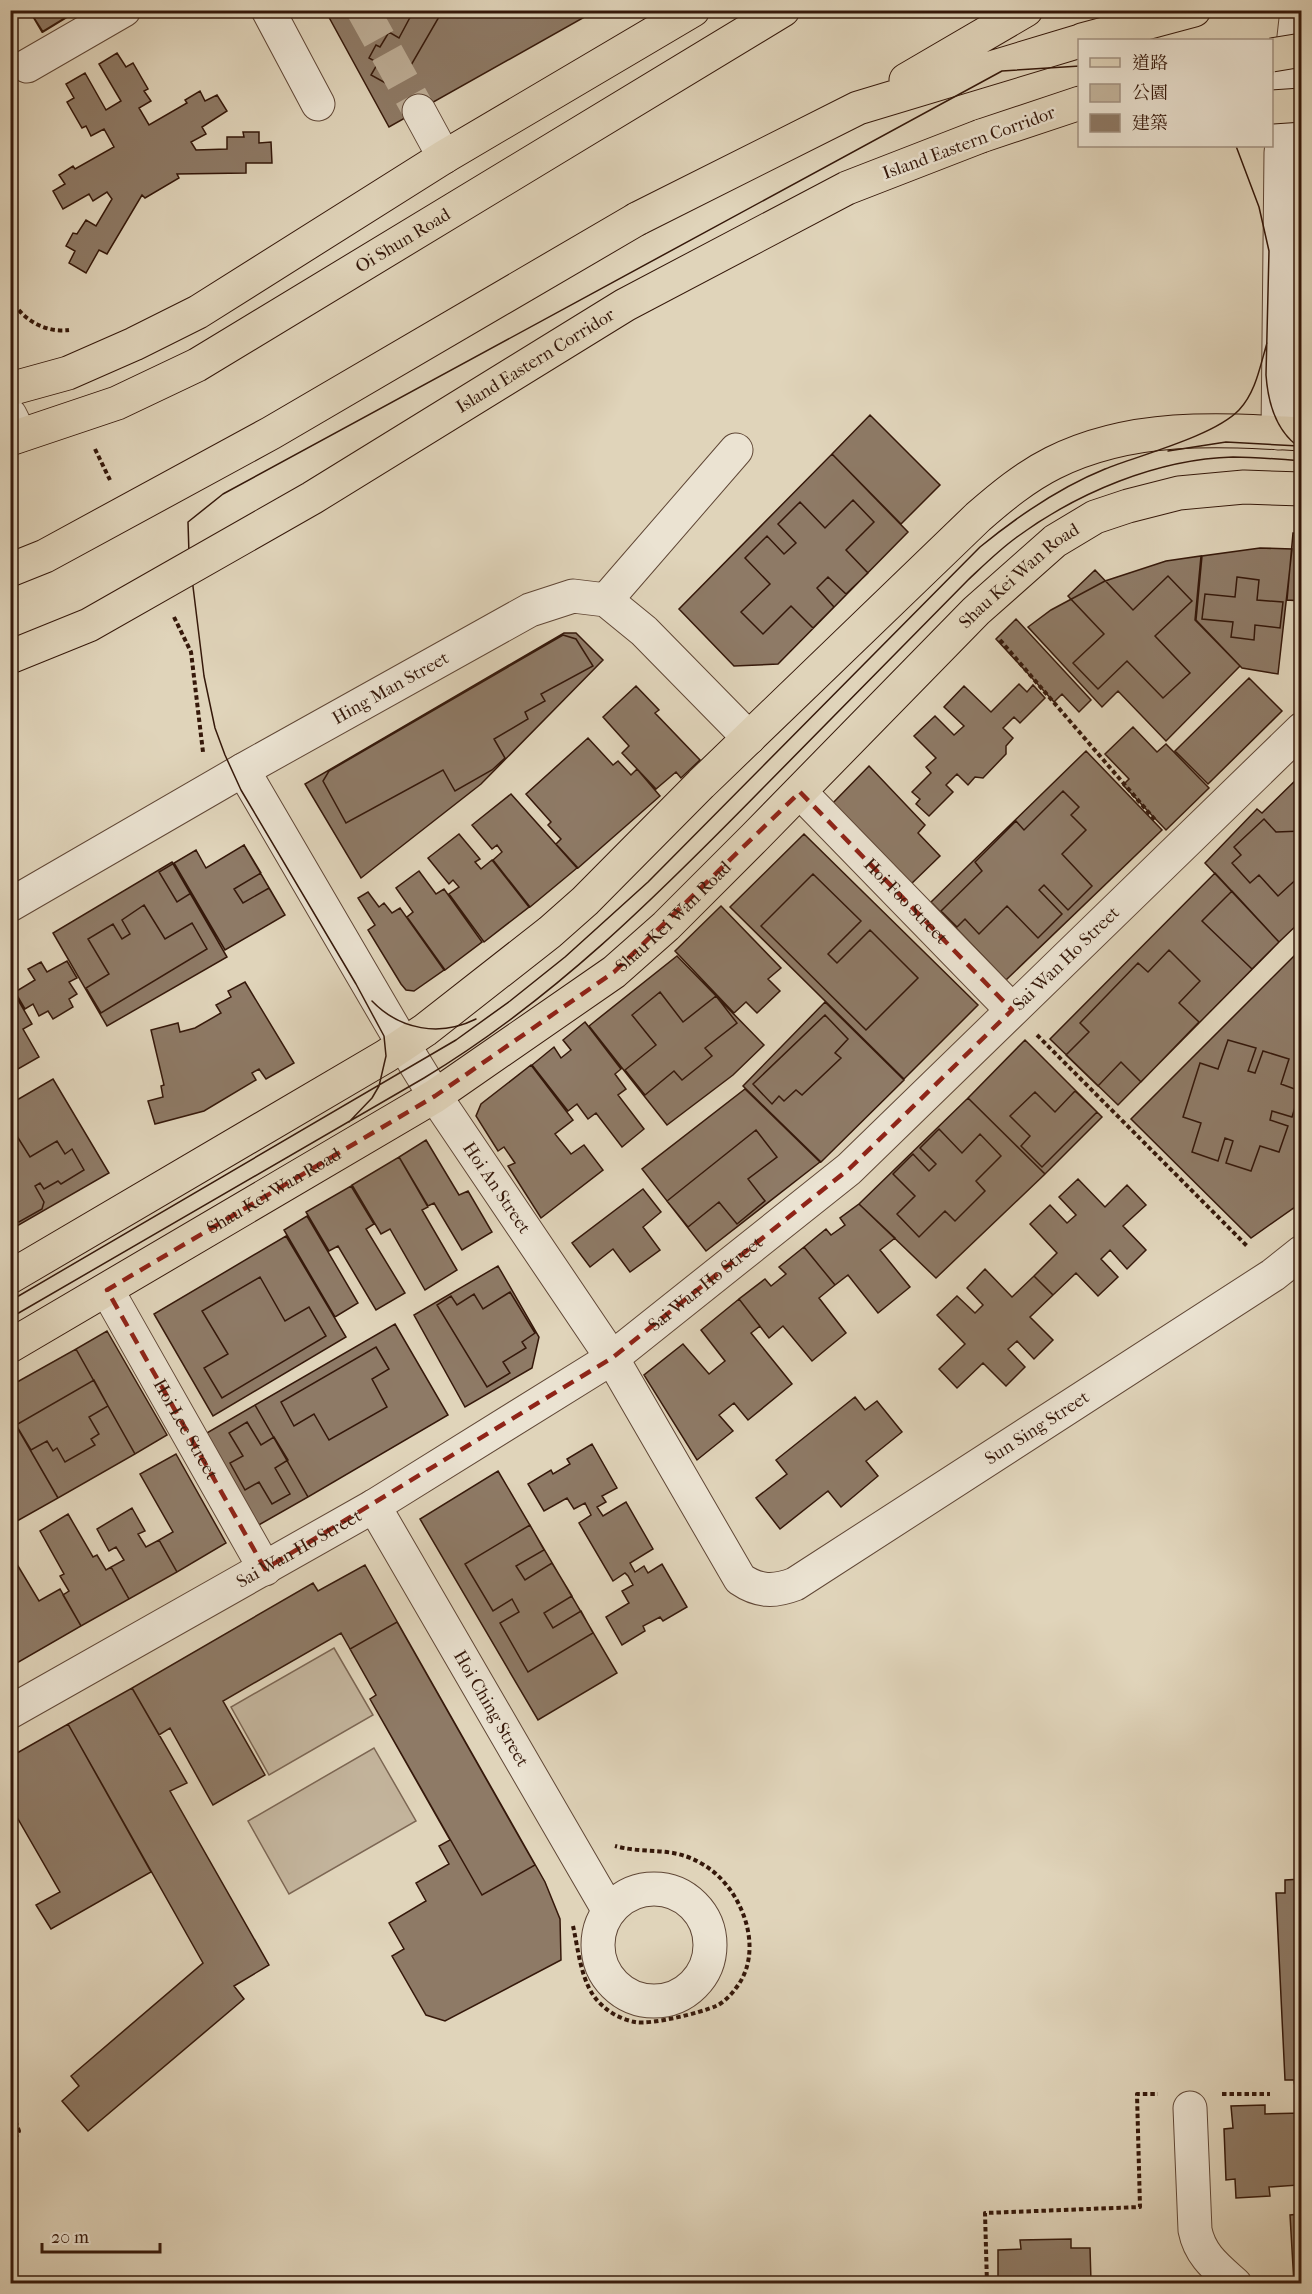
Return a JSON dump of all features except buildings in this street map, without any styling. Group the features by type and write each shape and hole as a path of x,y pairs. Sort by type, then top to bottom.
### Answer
{"main road":[{"path":"10,389 68,373 198,312 444,157 693,10"},
{"name":"Oi Shun Road","path":"14,430 117,403 197,365 783,10"},
{"path":"10,570 45,556 271,433 637,219 858,108 1026,10"},
{"path":"1088,39 1190,11"},
{"path":"858,108 1078,42"},
{"path":"1273,55 1302,50"},
{"name":"Island Eastern Corridor","path":"10,657 89,625 312,498 625,305 847,188 981,136 1078,105"},
{"path":"1273,107 1302,105"},
{"path":"981,136 1078,125"},
{"path":"10,1277 321,1095 425,1030 550,932 585,902 749,738 978,517 1011,489 1052,464 1095,446 1127,437 1210,429 1290,433"},
{"name":"Shau Kei Wan Road","path":"10,1346 435,1096 614,972 666,926 976,611 1055,541 1095,517 1179,493 1244,486 1302,489"}],"street":[{"path":"27,66 124,10"},
{"path":"268,10 318,104"},
{"path":"1290,433 1291,152 1297,10"},
{"path":"419,111 444,157"},
{"path":"736,450 606,600 644,631 749,738"},
{"name":"Hing Man Street","path":"10,905 243,770 530,610 573,596 606,600"},
{"name":"Sai Wan Ho Street","path":"10,1712 374,1506 612,1358 849,1169 1302,729"},
{"name":"Hoi An Street","path":"243,770 403,1044 435,1096 612,1358 740,1579 766,1591"},
{"name":"Hoi Foo Street","path":"800,792 1012,1010"},
{"name":"Sun Sing Street","path":"766,1591 780,1590 795,1584 1273,1275 1302,1252"},
{"name":"Hoi Lee Street","path":"107,1290 265,1569"},
{"name":"Hoi Ching Street","path":"374,1506 609,1911"},
{"path":"1202,2101 1195,2230 1197,2242 1210,2262 1235,2283"}],"path":[{"path":"10,297 22,314 42,327"},
{"path":"996,636 1158,824"},
{"path":"1035,1033 1252,1252"},
{"path":"10,2007 10,2020"},
{"path":"987,2283 985,2214 1140,2207 1137,2094 1159,2094"},
{"path":"1202,2101 1270,2094"},
{"path":"10,2107 19,2131 10,2148"}],"highlighted area":[{"path":"800,792 1012,1010 849,1169 612,1358 265,1569 107,1290 435,1096 614,972"}],"green space":[{"path":"334,1648 373,1715 269,1775 231,1707"},
{"path":"374,1748 416,1821 289,1894 248,1821"}],"tunnel":[{"path":"363,10 419,111"}],"tram line":[{"path":"349,1122 372,1098 379,1086 386,1056 384,1036 356,984 241,790 225,755 215,728 204,676 189,554 188,522 223,494 1002,71 1078,66"},
{"path":"1236,147 1259,207 1269,251 1266,375 1271,406 1286,435 1302,449"},
{"path":"10,1301 456,1040 510,1001 565,957 648,882 980,547 1009,524 1071,485 1105,469 1176,444 1228,419 1239,410 1250,395 1267,343"},
{"path":"1168,451 1226,442 1299,446"},
{"path":"10,1318 424,1078 471,1048 516,1015 602,945 722,830 968,580 1004,547 1040,521 1065,506 1119,481 1176,464 1233,457 1302,461"},
{"path":"372,1001 395,1019 421,1028 448,1028 476,1019"}]}
